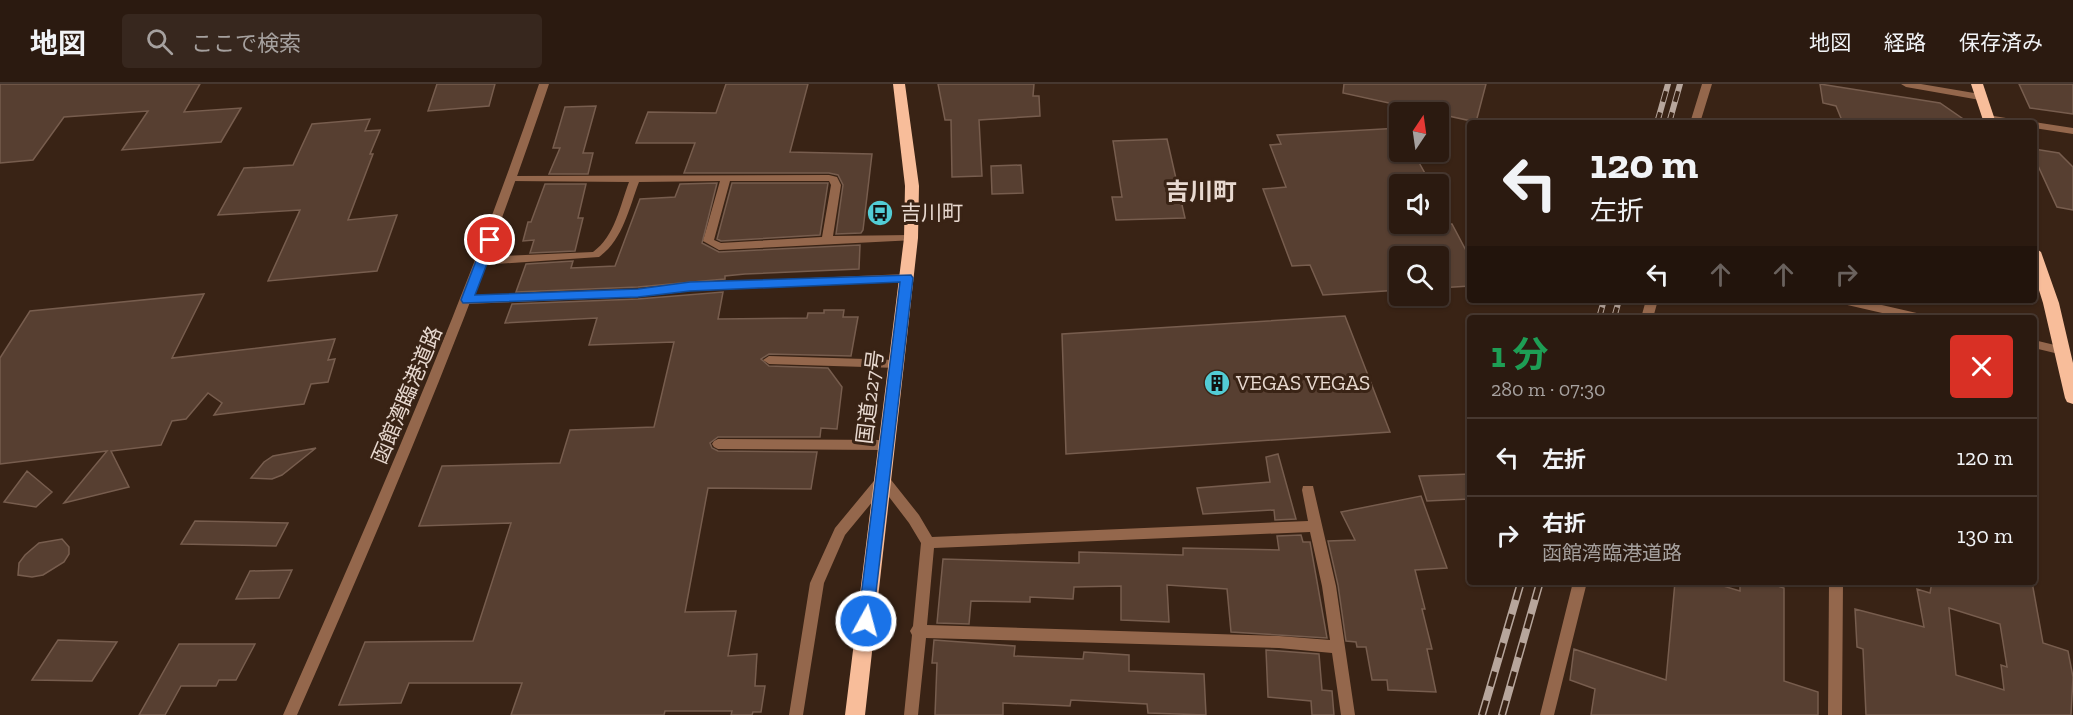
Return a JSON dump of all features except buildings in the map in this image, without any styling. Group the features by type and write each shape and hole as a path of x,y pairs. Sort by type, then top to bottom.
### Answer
{"highway":[{"name":"国道227号","path":"855,715 911,238 912,186 899,84"},
{"path":"1978,90 1989,120"},
{"path":"2037,261 2064,351 2073,398"}],"street":[{"name":"函館湾臨港道路","path":"290,715 370,535 467,300 513,179 544,84"},
{"path":"1696,120 1707,84"},
{"path":"1906,84 1978,90"},
{"path":"2037,125 2073,131"},
{"path":"482,261 595,255 601,252 610,243 634,178"},
{"path":"726,178 708,241 720,247 827,240 911,238"},
{"path":"513,179 833,179 836,185 827,240"},
{"path":"467,300 638,293 690,286 906,278"},
{"path":"1856,303 1908,315"},
{"path":"2037,345 2064,351"},
{"path":"769,360 897,364"},
{"path":"718,444 887,445"},
{"path":"796,715 817,583 840,532 883,480 914,519 928,543 917,631 911,715"},
{"path":"1308,490 1338,647 1348,715"},
{"path":"928,543 1316,526"},
{"path":"1547,715 1579,585"},
{"path":"1835,715 1836,585"},
{"path":"917,631 1279,642 1338,647"}],"railway":[{"path":"1658,120 1668,84"},
{"path":"1670,120 1680,84"},
{"path":"1600,315 1603,303"},
{"path":"1615,315 1618,303"},
{"path":"1482,715 1520,585"},
{"path":"1502,715 1539,585"}],"place":[{"name":"吉川町","path":"880,213"},
{"name":"VEGAS VEGAS","path":"1217,383"}],"district":[{"name":"吉川町","path":"1201,192"}],"route":[{"path":"490,240 467,300 638,293 690,286 906,278 866,621"}]}
